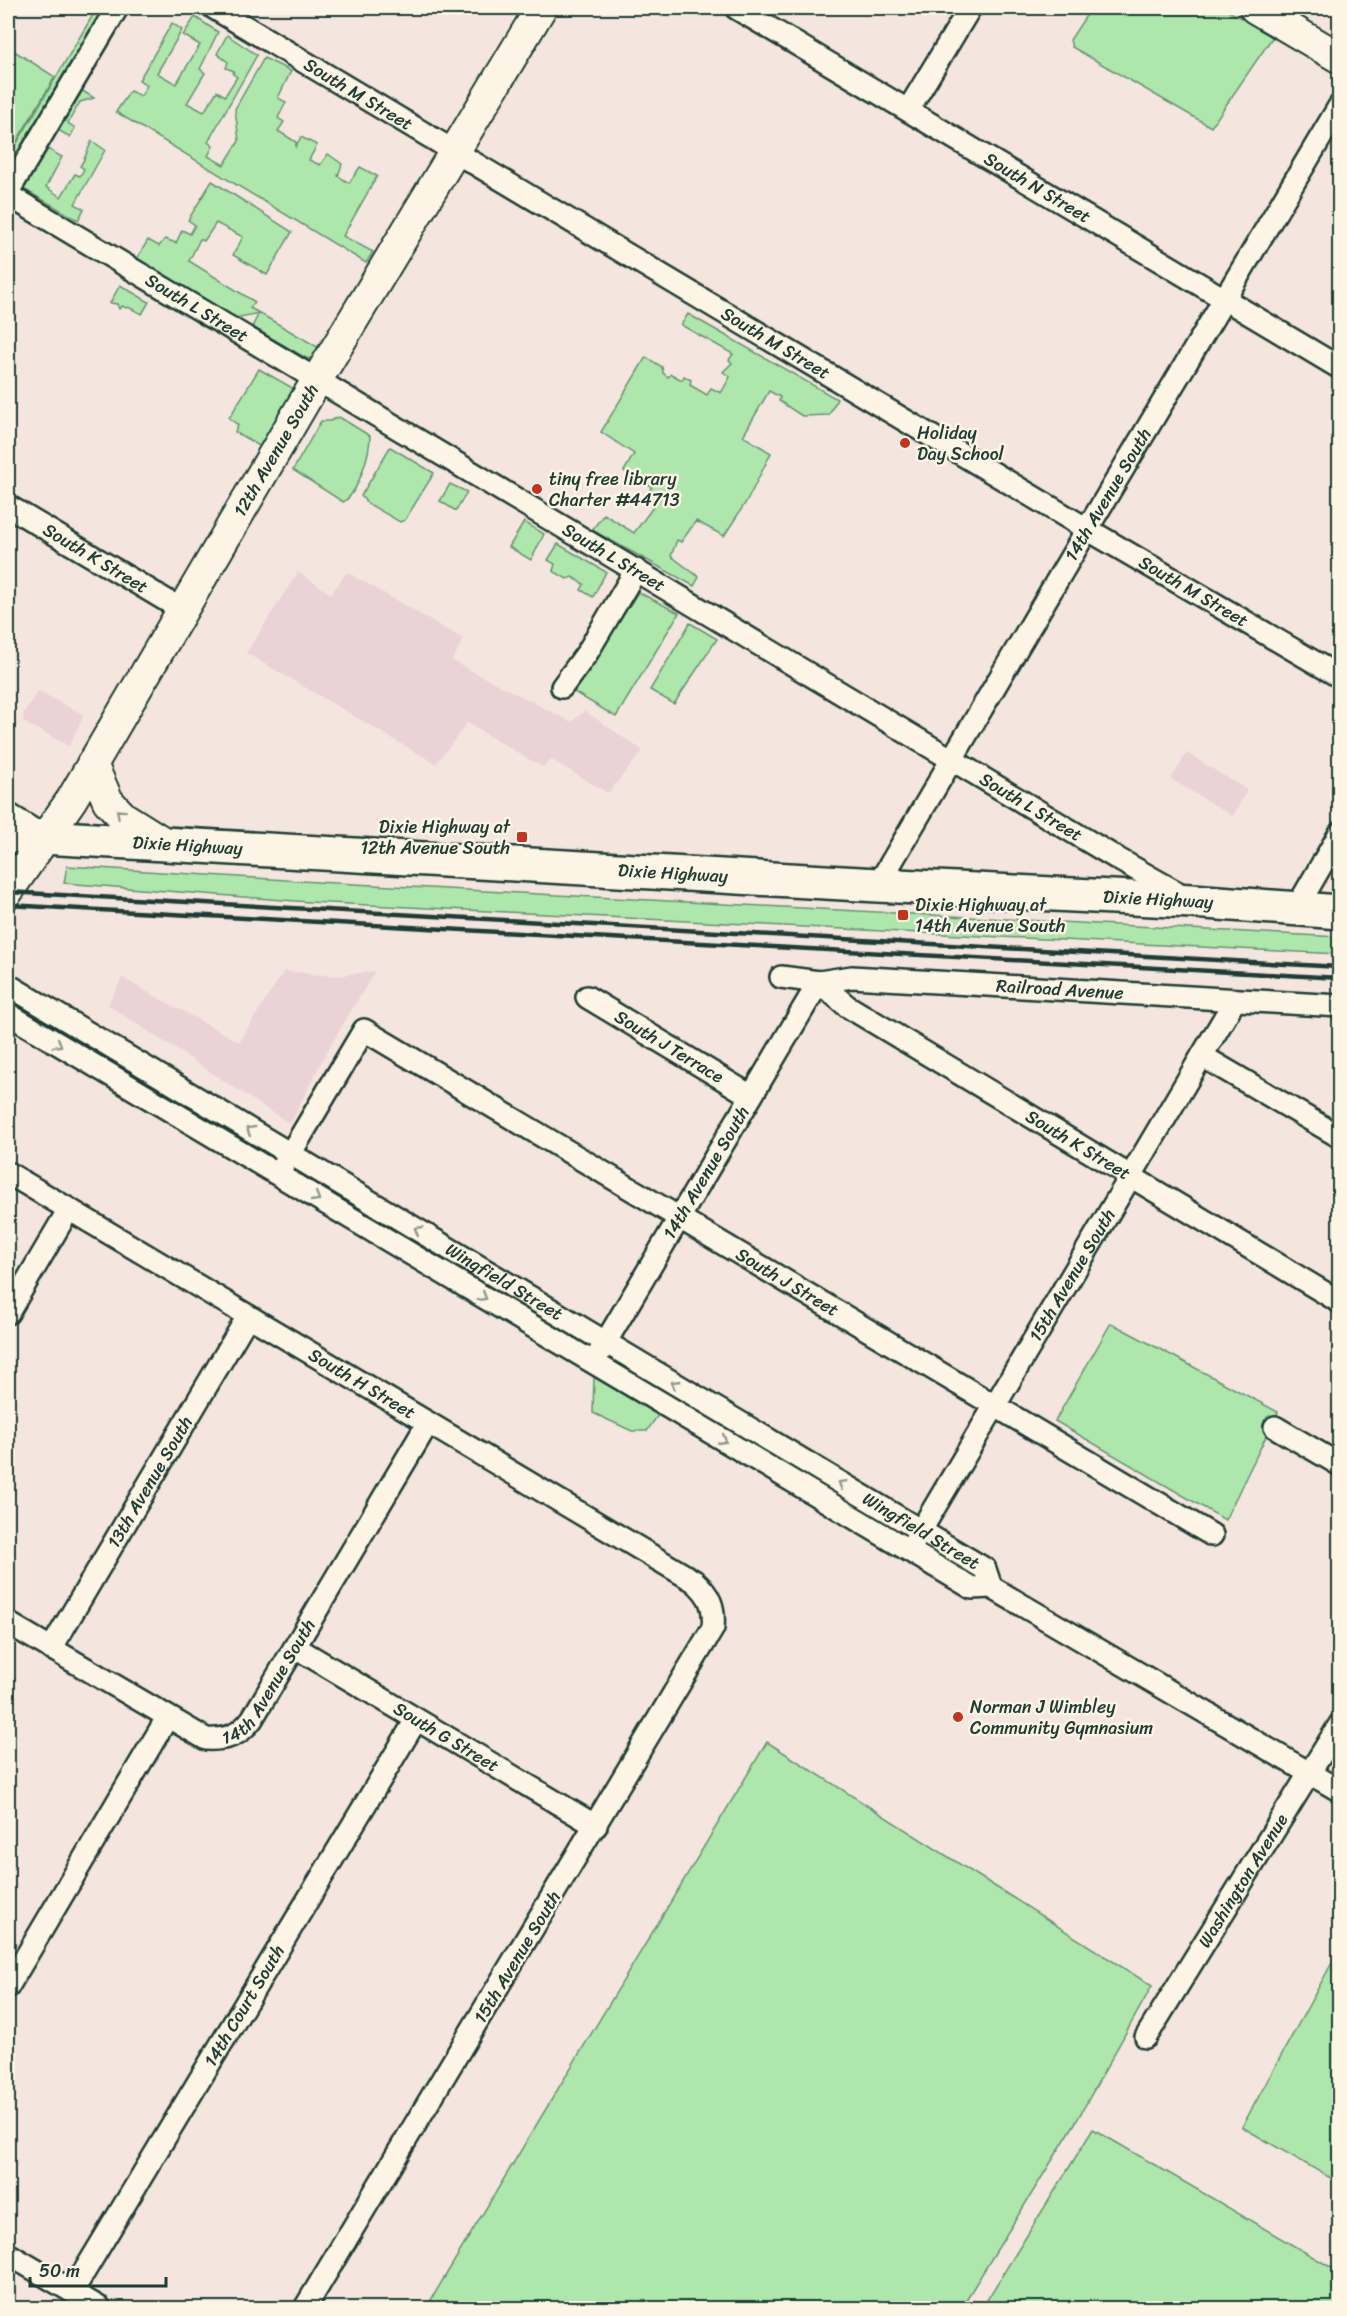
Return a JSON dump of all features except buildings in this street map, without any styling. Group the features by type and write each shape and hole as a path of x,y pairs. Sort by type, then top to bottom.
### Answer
{"main road":[{"name":"Dixie Highway","path":"8,835 1192,901 1340,912"}],"street":[{"path":"8,194 117,8"},
{"name":"South M Street","path":"214,8 1087,529 1340,677"},
{"name":"12th Avenue South","path":"8,891 72,799 317,380 541,8"},
{"name":"South N Street","path":"736,8 1340,368"},
{"path":"908,110 970,8"},
{"path":"1256,8 1340,58"},
{"name":"14th Avenue South","path":"878,885 1223,299 1340,105"},
{"name":"South L Street","path":"8,194 1118,859 1192,901"},
{"name":"South K Street","path":"8,506 184,611"},
{"path":"562,687 587,653 636,570"},
{"path":"92,764 108,801 123,817 166,844"},
{"path":"8,814 45,837"},
{"path":"1296,909 1340,833"},
{"name":"Railroad Avenue","path":"781,978 819,982 852,977 1340,1006"},
{"name":"14th Avenue South","path":"594,1363 819,982"},
{"name":"South K Street","path":"819,982 847,1006 1340,1302"},
{"name":"Wingfield Street","path":"8,985 985,1569 991,1587"},
{"name":"South J Terrace","path":"587,997 752,1096"},
{"name":"15th Avenue South","path":"910,1551 1235,1000"},
{"name":"Wingfield Street","path":"8,1014 972,1588 991,1587 1340,1791"},
{"name":"South J Street","path":"290,1154 364,1030 1212,1535"},
{"path":"1202,1056 1340,1137"},
{"path":"278,1175 290,1154"},
{"name":"South H Street","path":"8,1173 694,1581 705,1591 712,1602"},
{"path":"358,1223 371,1202"},
{"path":"8,1313 69,1209"},
{"name":"13th Avenue South","path":"51,1649 248,1316"},
{"name":"14th Avenue South","path":"167,1718 206,1738 219,1740 232,1737 243,1730 252,1719 428,1423"},
{"path":"1275,1427 1340,1465"},
{"name":"15th Avenue South","path":"305,2308 713,1628 715,1615 712,1602"},
{"path":"8,1623 167,1718 8,1987"},
{"name":"South G Street","path":"295,1647 596,1826"},
{"name":"14th Court South","path":"72,2292 416,1720"},
{"name":"Washington Avenue","path":"1146,2037 1340,1724"},
{"path":"8,2254 100,2308"}],"shaded area":[{"path":"298,572 331,594 347,572 463,639 452,661 571,722 585,711 643,751 608,793 552,760 542,767 467,723 436,764 246,653"},
{"path":"38,691 84,715 69,746 24,722 23,714"},
{"path":"1187,753 1247,790 1233,816 1171,779"},
{"path":"284,971 335,976 375,971 327,1051 290,1124 108,1005 122,978 239,1042"}],"green space":[{"path":"97,8 107,8 8,174 8,158"},
{"path":"1091,8 1223,8 1274,35 1211,127 1072,47 1070,40"},
{"path":"195,17 218,32 200,69 205,73 187,103 204,112 217,91 225,96 237,77 233,74 234,71 226,68 228,62 217,54 227,35 257,55 208,142 213,146 208,156 224,165 239,141 235,109 264,58 291,71 278,98 286,102 278,118 284,122 278,131 296,142 296,146 301,137 317,145 309,160 320,165 328,154 342,164 338,176 349,183 360,167 377,176 343,236 373,252 366,263 116,112 130,91 141,96 147,85 139,80 172,23 182,30 157,73 176,84 200,45 183,35"},
{"path":"8,47 55,77 8,156"},
{"path":"78,88 94,98 80,102 68,123 75,128 70,137 53,127"},
{"path":"92,141 105,150 75,204 84,209 78,220 22,188 44,147 62,157 46,187 61,197 75,174 80,176 84,169 80,166"},
{"path":"212,181 292,232 267,275 233,255 243,237 216,223 204,241 200,239 189,261 255,302 250,308 259,313 230,319 133,265 148,240 159,246 165,239 176,243 182,230 190,234 195,225 188,220"},
{"path":"120,285 149,302 142,314 128,307 122,306 119,309 117,304 110,303"},
{"path":"259,313 321,349 315,359 306,358 252,327"},
{"path":"688,314 837,399 829,415 802,416 779,401 780,397 769,391 743,436 771,453 748,499 724,536 696,521 681,542 677,540 671,556 699,577 694,586 592,530 604,514 634,533 659,499 650,489 652,487 624,471 634,454 601,432 646,357 662,367 663,373 668,377 671,374 682,380 684,376 691,380 690,385 707,395 711,388 721,393 730,377 723,372 732,363 729,360 733,354 681,325"},
{"path":"259,369 296,390 261,447 235,432 238,425 229,418"},
{"path":"339,417 370,436 368,452 358,482 354,491 343,502 293,470 321,421 330,421"},
{"path":"390,447 434,473 405,520 400,522 367,503 361,496"},
{"path":"450,484 467,492 456,511 440,501"},
{"path":"524,522 544,534 531,560 509,547"},
{"path":"558,544 606,572 593,597 581,590 584,584 572,577 567,579 553,571 555,564 548,560"},
{"path":"638,592 679,613 616,717 574,692"},
{"path":"690,623 717,639 674,704 650,690"},
{"path":"67,866 317,882 1339,937 1339,954 309,902 64,883"},
{"path":"1111,1323 1278,1412 1225,1520 1055,1421"},
{"path":"594,1377 658,1415 647,1431 632,1431 593,1413"},
{"path":"767,1742 1152,1986 1077,2120 961,2308 426,2308"},
{"path":"1339,1950 1339,2183 1242,2127"},
{"path":"1093,2129 1339,2272 1339,2308 982,2308"}],"railway":[{"path":"8,892 1340,967"},
{"path":"8,905 1340,978"}],"place":[{"name":"Holiday Day School","path":"905,443"},
{"name":"tiny free library Charter #44713","path":"537,489"},
{"name":"Dixie Highway at 12th Avenue South","path":"522,837"},
{"name":"Dixie Highway at 14th Avenue South","path":"903,915"},
{"name":"Norman J Wimbley Community Gymnasium","path":"958,1717"}]}
